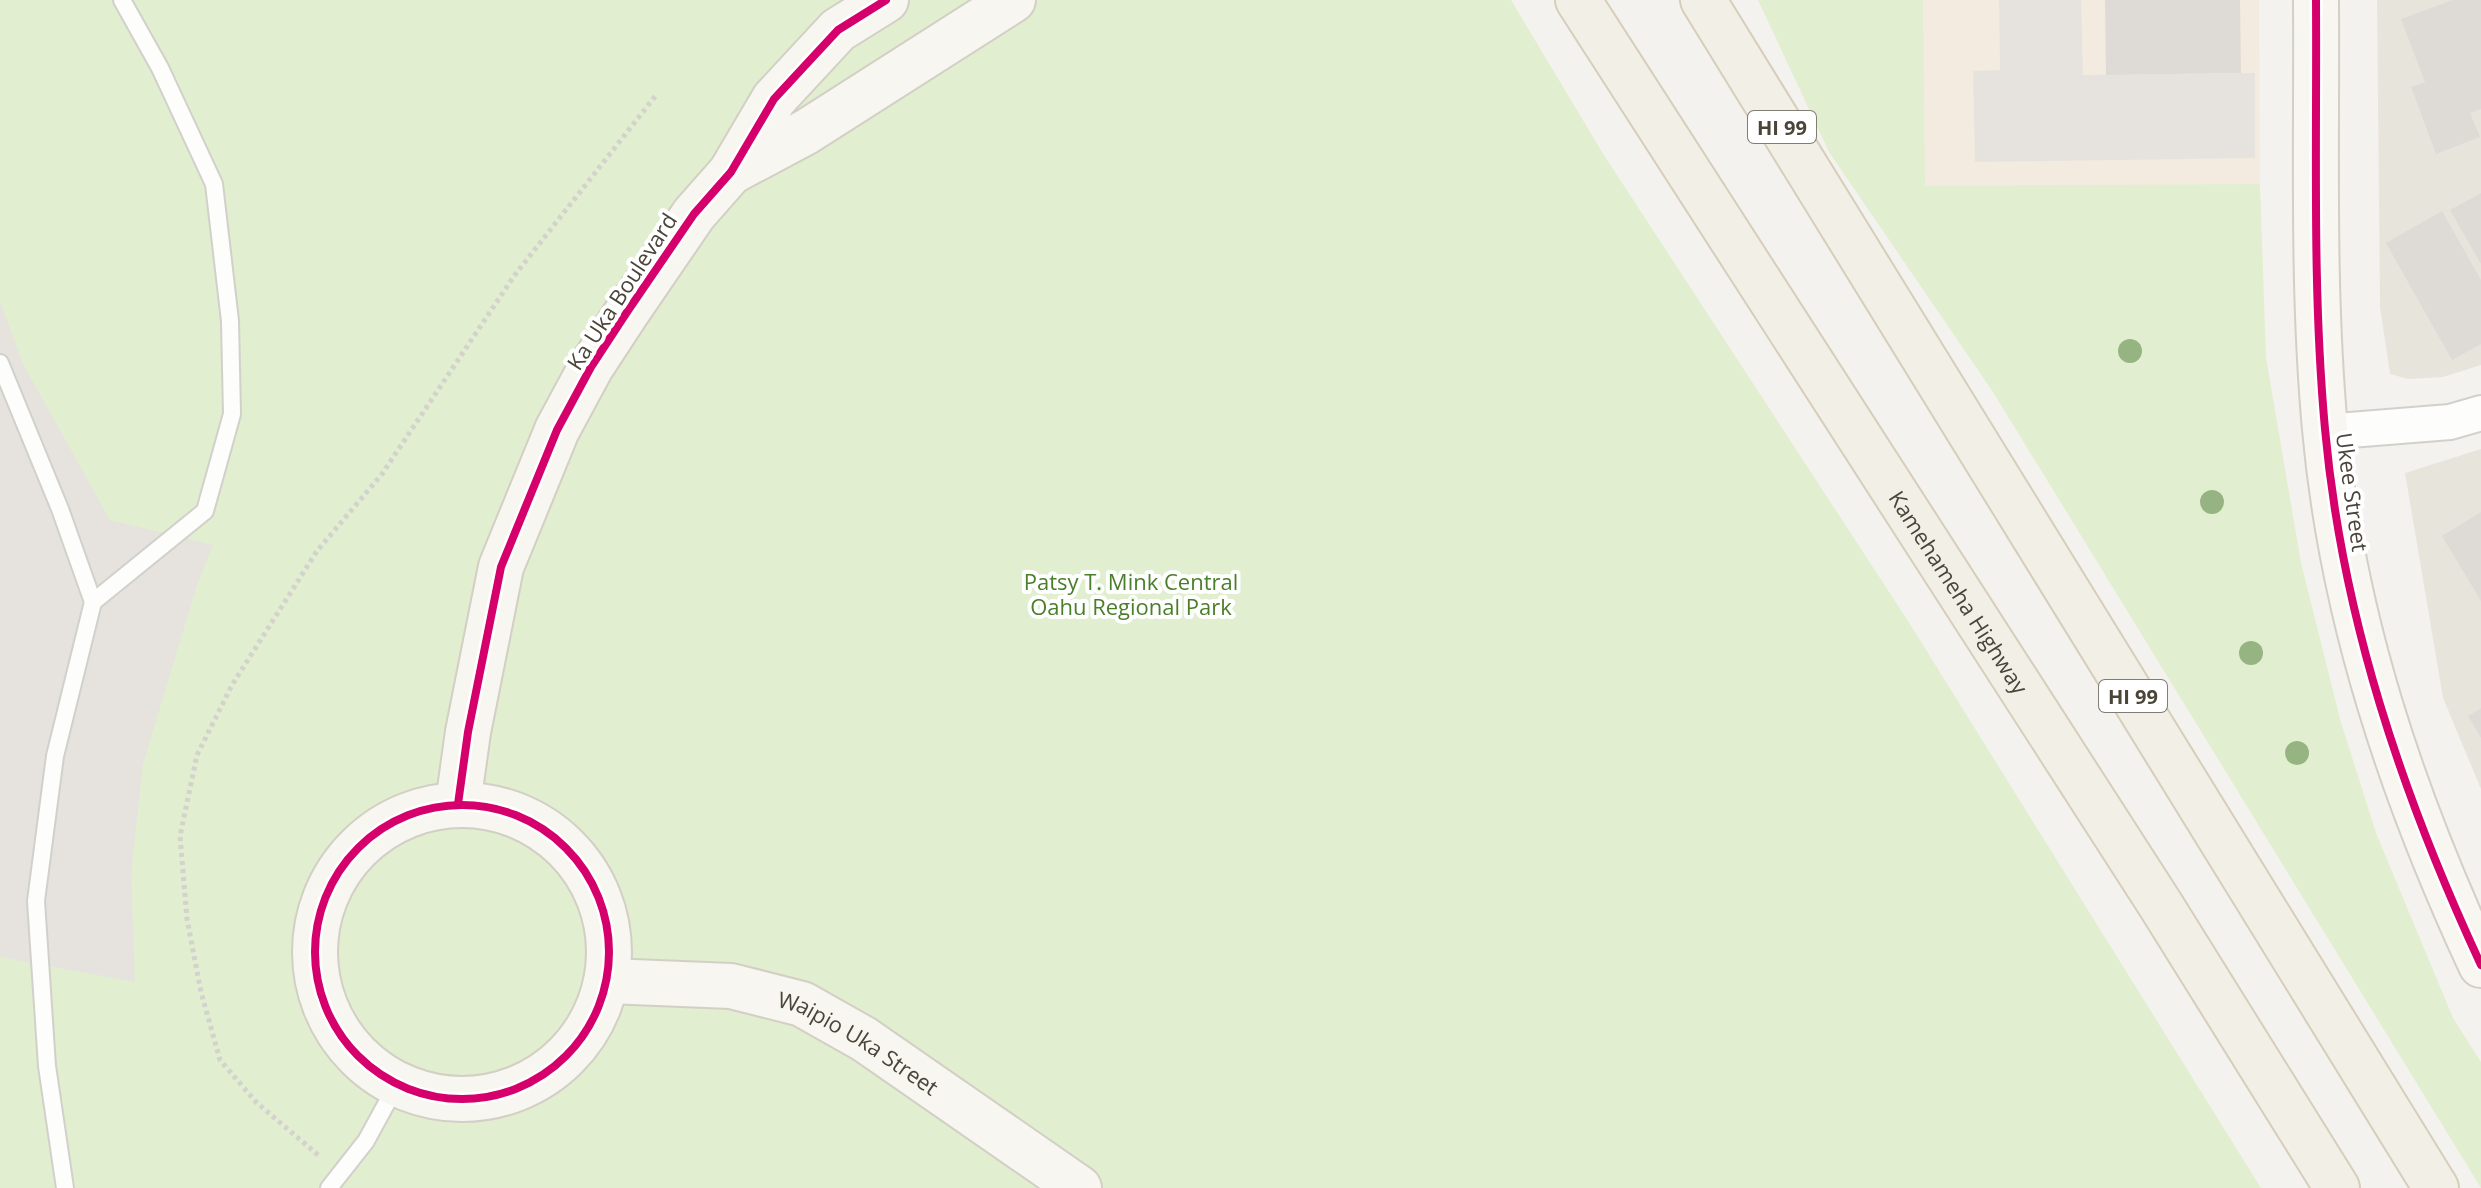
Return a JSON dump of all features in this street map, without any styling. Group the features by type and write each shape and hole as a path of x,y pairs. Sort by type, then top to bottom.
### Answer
{"main road":[{"name":"HI 99","path":"1703,0 2436,1188"},
{"name":"Kamehameha Highway","path":"1578,3 2160,904 2337,1188"}],"street":[{"name":"Ka Uka Boulevard","path":"458,804 468,732 501,567 551,443 591,367 694,214 731,172 774,99 838,30 886,0"},
{"name":"Ka Uka Boulevard","path":"731,172 806,132 1013,0"},
{"name":"Ukee Street","path":"2316,0 2318,350 2325,432 2347,573 2365,657 2394,754 2438,871 2481,965"},
{"path":"2325,432 2450,422 2481,413"},
{"path":"458,804 511,812 557,838 591,878 609,928 608,981 593,1023 584,1035 565,1059 528,1085 485,1099 440,1099 396,1086 359,1060 332,1026 316,985 313,942 322,899 344,861 376,831 415,812 458,804"},
{"name":"Waipio Uka Street","path":"608,981 731,986 802,1004 864,1039 1079,1188"}],"lane":[{"path":"93,602 205,511 232,414 230,321 214,184 160,68 122,0"},
{"path":"0,363 60,509 93,602 55,756 36,901 47,1066 65,1188"},
{"path":"329,1188 366,1141 396,1086"}],"path":[{"path":"341,1174 256,1102 220,1060 201,992 187,919 180,836 197,755 232,685 317,551 382,474 514,276 657,94"}],"shaded area":[{"path":"1923,0 2259,0 2260,184 1925,187"},
{"path":"1999,0 2081,0 2083,75 2255,73 2255,158 1975,162 1973,71 2000,70"},
{"path":"2377,0 2481,0 2481,365 2443,377 2408,379 2390,374 2380,307"},
{"path":"0,301 23,364 110,520 213,545 197,585 143,764 131,873 135,982 0,957"},
{"path":"2481,449 2481,789 2443,698 2405,473"}],"green space":[{"name":"Patsy T. Mink Central Oahu Regional Park","path":"0,0 1511,0 1602,152 1908,621 2261,1188 0,1188"},
{"path":"1758,0 1923,0 1925,186 2260,184 2266,357 2301,563 2340,719 2376,833 2453,1018 2481,1062 2481,1188 1993,392 1829,152"}],"building":[{"path":"2105,0 2240,0 2241,73 2106,75"},
{"path":"2453,0 2481,0 2481,109 2470,113 2480,137 2436,154 2411,87 2425,82 2401,19"},
{"path":"2481,193 2481,264 2450,210"},
{"path":"2442,211 2481,280 2481,344 2452,360 2386,243"},
{"path":"2481,512 2481,601 2442,536"},
{"path":"2481,708 2481,738 2468,716"}],"cycle path":[{"path":"458,804 468,732 501,567 557,430 591,367 627,312 694,214 731,172 774,99 838,30 886,0"},
{"path":"2316,0 2318,322 2333,499 2345,568 2380,704 2426,836 2481,965"},
{"path":"448,805 476,805 505,811 532,822 556,838 576,858 592,882 603,909 609,952 607,981 592,1022 576,1046 556,1066 532,1082 505,1093 476,1099 448,1099 419,1093 392,1082 368,1066 348,1046 332,1022 321,995 315,966 315,938 321,909 332,882 348,858 368,838 392,822 419,811 448,805"}]}
